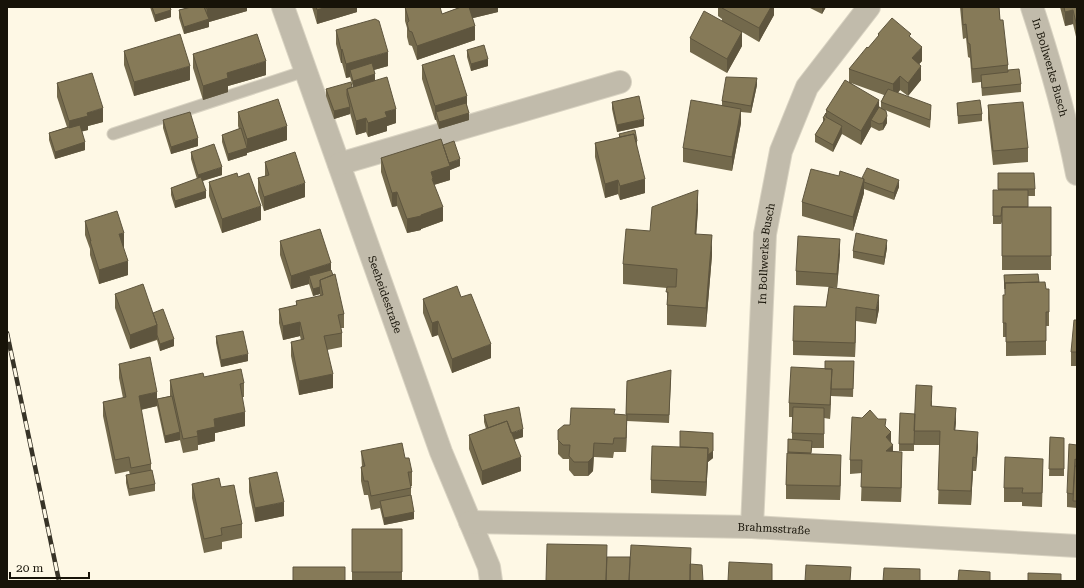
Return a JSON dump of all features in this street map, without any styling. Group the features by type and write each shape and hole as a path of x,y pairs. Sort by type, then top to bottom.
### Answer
{"street":[{"name":"Seeheidestraße","path":"282,7 441,452 489,567 491,581"},
{"name":"In Bollwerks Busch","path":"752,527 766,234 781,151 807,87 869,7"},
{"name":"In Bollwerks Busch","path":"1032,7 1054,76 1072,146 1077,174"},
{"path":"339,164 620,82"},
{"name":"Brahmsstraße","path":"470,522 752,527 1077,546"}],"lane":[{"path":"113,134 305,71"}],"building":[{"path":"152,7 170,7 171,10 155,15"},
{"path":"191,7 204,7 209,19 184,27 179,10"},
{"path":"316,7 327,7 317,10"},
{"path":"405,7 440,7 442,14 461,7 469,7 475,26 417,46 412,32 409,31 407,23 409,21"},
{"path":"771,7 759,28 722,8"},
{"path":"962,7 999,7 1000,20 1003,20 1008,65 972,69 970,44 968,43 966,24 963,25"},
{"path":"1064,7 1077,7 1077,27 1073,10 1065,12"},
{"path":"704,11 742,32 727,59 690,38"},
{"path":"892,18 911,34 909,36 922,47 912,58 921,66 908,83 900,76 893,84 849,69"},
{"path":"375,19 379,21 388,52 346,64 336,30"},
{"path":"180,34 190,66 134,82 124,51"},
{"path":"257,34 266,61 227,73 228,78 203,86 193,54"},
{"path":"484,45 488,59 471,64 467,50"},
{"path":"454,55 467,96 435,106 422,65"},
{"path":"372,63 375,74 353,81 350,70"},
{"path":"1019,69 1021,84 982,88 981,75 1008,72 1008,70"},
{"path":"92,73 103,108 87,113 88,116 69,121 57,83"},
{"path":"387,77 396,109 385,112 387,117 368,123 366,118 356,121 347,89"},
{"path":"726,77 757,78 751,106 722,101"},
{"path":"845,80 879,100 861,131 826,110"},
{"path":"351,82 352,87 347,89 350,107 334,111 326,89"},
{"path":"888,89 931,105 930,120 881,102"},
{"path":"639,96 644,119 617,125 612,102"},
{"path":"278,99 287,126 247,139 238,112"},
{"path":"691,100 741,109 732,157 683,148"},
{"path":"980,100 982,114 958,116 957,103"},
{"path":"1023,102 1028,148 993,151 988,105"},
{"path":"466,103 469,113 439,122 436,112"},
{"path":"879,107 886,111 887,116 883,123 879,124 871,120"},
{"path":"190,112 198,138 171,147 163,120"},
{"path":"826,113 826,117 842,126 833,145 815,135 825,119 823,118"},
{"path":"80,125 85,142 55,152 49,133"},
{"path":"241,128 247,148 228,154 222,135"},
{"path":"635,130 636,142 634,134 620,137 619,134"},
{"path":"634,134 645,179 620,186 618,180 605,184 595,143"},
{"path":"441,139 450,166 431,172 432,179 443,207 421,216 407,219 397,192 392,193 381,158"},
{"path":"454,141 460,159 449,163 443,145"},
{"path":"214,144 222,167 198,175 191,152"},
{"path":"295,152 305,183 264,197 258,178 269,175 265,162"},
{"path":"867,168 899,180 894,193 864,182 864,179 862,178"},
{"path":"811,169 839,176 840,171 864,179 853,217 802,202"},
{"path":"237,173 238,177 249,173 261,206 222,219 209,182"},
{"path":"998,173 1034,173 1035,189 998,189"},
{"path":"201,177 206,191 175,201 171,188"},
{"path":"698,190 695,234 712,235 706,308 667,305 667,287 676,287 677,269 623,264 626,229 650,231 652,207"},
{"path":"993,190 1028,190 1028,207 1002,207 1001,216 993,216"},
{"path":"1002,207 1051,207 1051,256 1002,256"},
{"path":"117,211 124,233 119,234 128,261 99,270 85,221"},
{"path":"320,229 331,263 291,276 280,241"},
{"path":"856,233 887,240 884,257 853,251"},
{"path":"798,236 840,239 837,274 796,271"},
{"path":"331,270 333,275 320,280 320,287 313,289 309,276"},
{"path":"335,274 344,314 338,315 342,333 324,336 333,374 299,381 291,342 304,339 300,322 283,326 279,309 297,305 296,301 323,295 320,280"},
{"path":"1038,274 1039,282 1005,283 1005,289 1004,275"},
{"path":"1045,282 1046,289 1049,289 1049,312 1046,312 1046,341 1006,342 1006,323 1003,323 1003,295 1005,295 1005,283"},
{"path":"143,284 157,325 130,335 115,294"},
{"path":"457,286 461,297 471,294 491,344 452,359 438,321 432,323 423,299"},
{"path":"829,287 879,295 876,310 856,307 855,343 793,341 794,306 826,307"},
{"path":"163,309 174,339 160,344 157,335 157,325 153,313"},
{"path":"1074,320 1077,320 1077,352 1071,352"},
{"path":"243,331 248,354 221,360 216,336"},
{"path":"150,357 157,392 139,396 151,464 131,468 129,457 115,460 103,402 126,397 119,364"},
{"path":"825,361 854,361 853,389 831,389 832,369 825,369"},
{"path":"791,367 832,369 830,405 789,403"},
{"path":"241,369 244,383 240,384 245,412 214,419 215,427 197,431 198,436 183,439 170,380 203,373 204,377"},
{"path":"671,370 669,415 626,414 627,381"},
{"path":"916,385 932,386 931,406 956,408 954,430 978,432 976,458 973,457 971,491 938,490 940,431 914,431"},
{"path":"172,396 180,432 165,436 157,399"},
{"path":"519,407 523,429 511,433 507,421 488,428 484,415"},
{"path":"793,407 824,408 824,434 792,433"},
{"path":"571,408 615,409 614,414 627,415 626,438 614,438 613,444 594,443 593,457 588,462 574,462 569,456 570,445 563,445 558,440 558,430 564,425 570,425"},
{"path":"870,410 878,419 886,419 885,426 891,432 886,437 893,445 886,451 902,452 901,488 861,487 862,460 850,460 852,417 862,418"},
{"path":"900,413 915,414 914,444 899,444"},
{"path":"507,421 521,457 482,471 469,435"},
{"path":"680,431 713,433 713,451 708,455 708,448 680,447"},
{"path":"1050,437 1064,438 1064,469 1049,469"},
{"path":"788,439 812,441 811,453 788,452"},
{"path":"402,443 405,458 409,458 412,472 408,472 411,488 371,496 368,481 364,481 361,467 365,466 361,451"},
{"path":"1069,444 1077,445 1077,460 1075,459 1073,494 1067,493"},
{"path":"652,446 708,448 706,482 651,480"},
{"path":"787,453 841,455 840,486 786,485"},
{"path":"1005,457 1043,459 1042,493 1022,493 1023,488 1004,488"},
{"path":"1075,466 1077,466 1077,501 1073,501"},
{"path":"152,470 155,484 129,489 126,475"},
{"path":"277,472 284,502 255,508 249,478"},
{"path":"219,478 221,487 234,485 242,524 221,528 222,535 204,539 192,484"},
{"path":"411,495 414,512 384,518 380,501"},
{"path":"352,529 402,529 402,572 352,572"},
{"path":"547,544 607,545 606,581 546,581"},
{"path":"631,545 691,548 690,581 629,581"},
{"path":"607,557 630,557 629,581 606,581"},
{"path":"729,562 772,564 772,581 728,581"},
{"path":"690,564 702,565 703,581 690,581"},
{"path":"806,565 851,567 850,581 805,581"},
{"path":"293,567 345,567 345,581 293,581"},
{"path":"884,568 920,569 920,581 883,581"},
{"path":"959,570 990,572 990,581 958,581"},
{"path":"1028,573 1061,574 1061,581 1028,581"}],"railway":[{"path":"7,333 59,581"}]}
